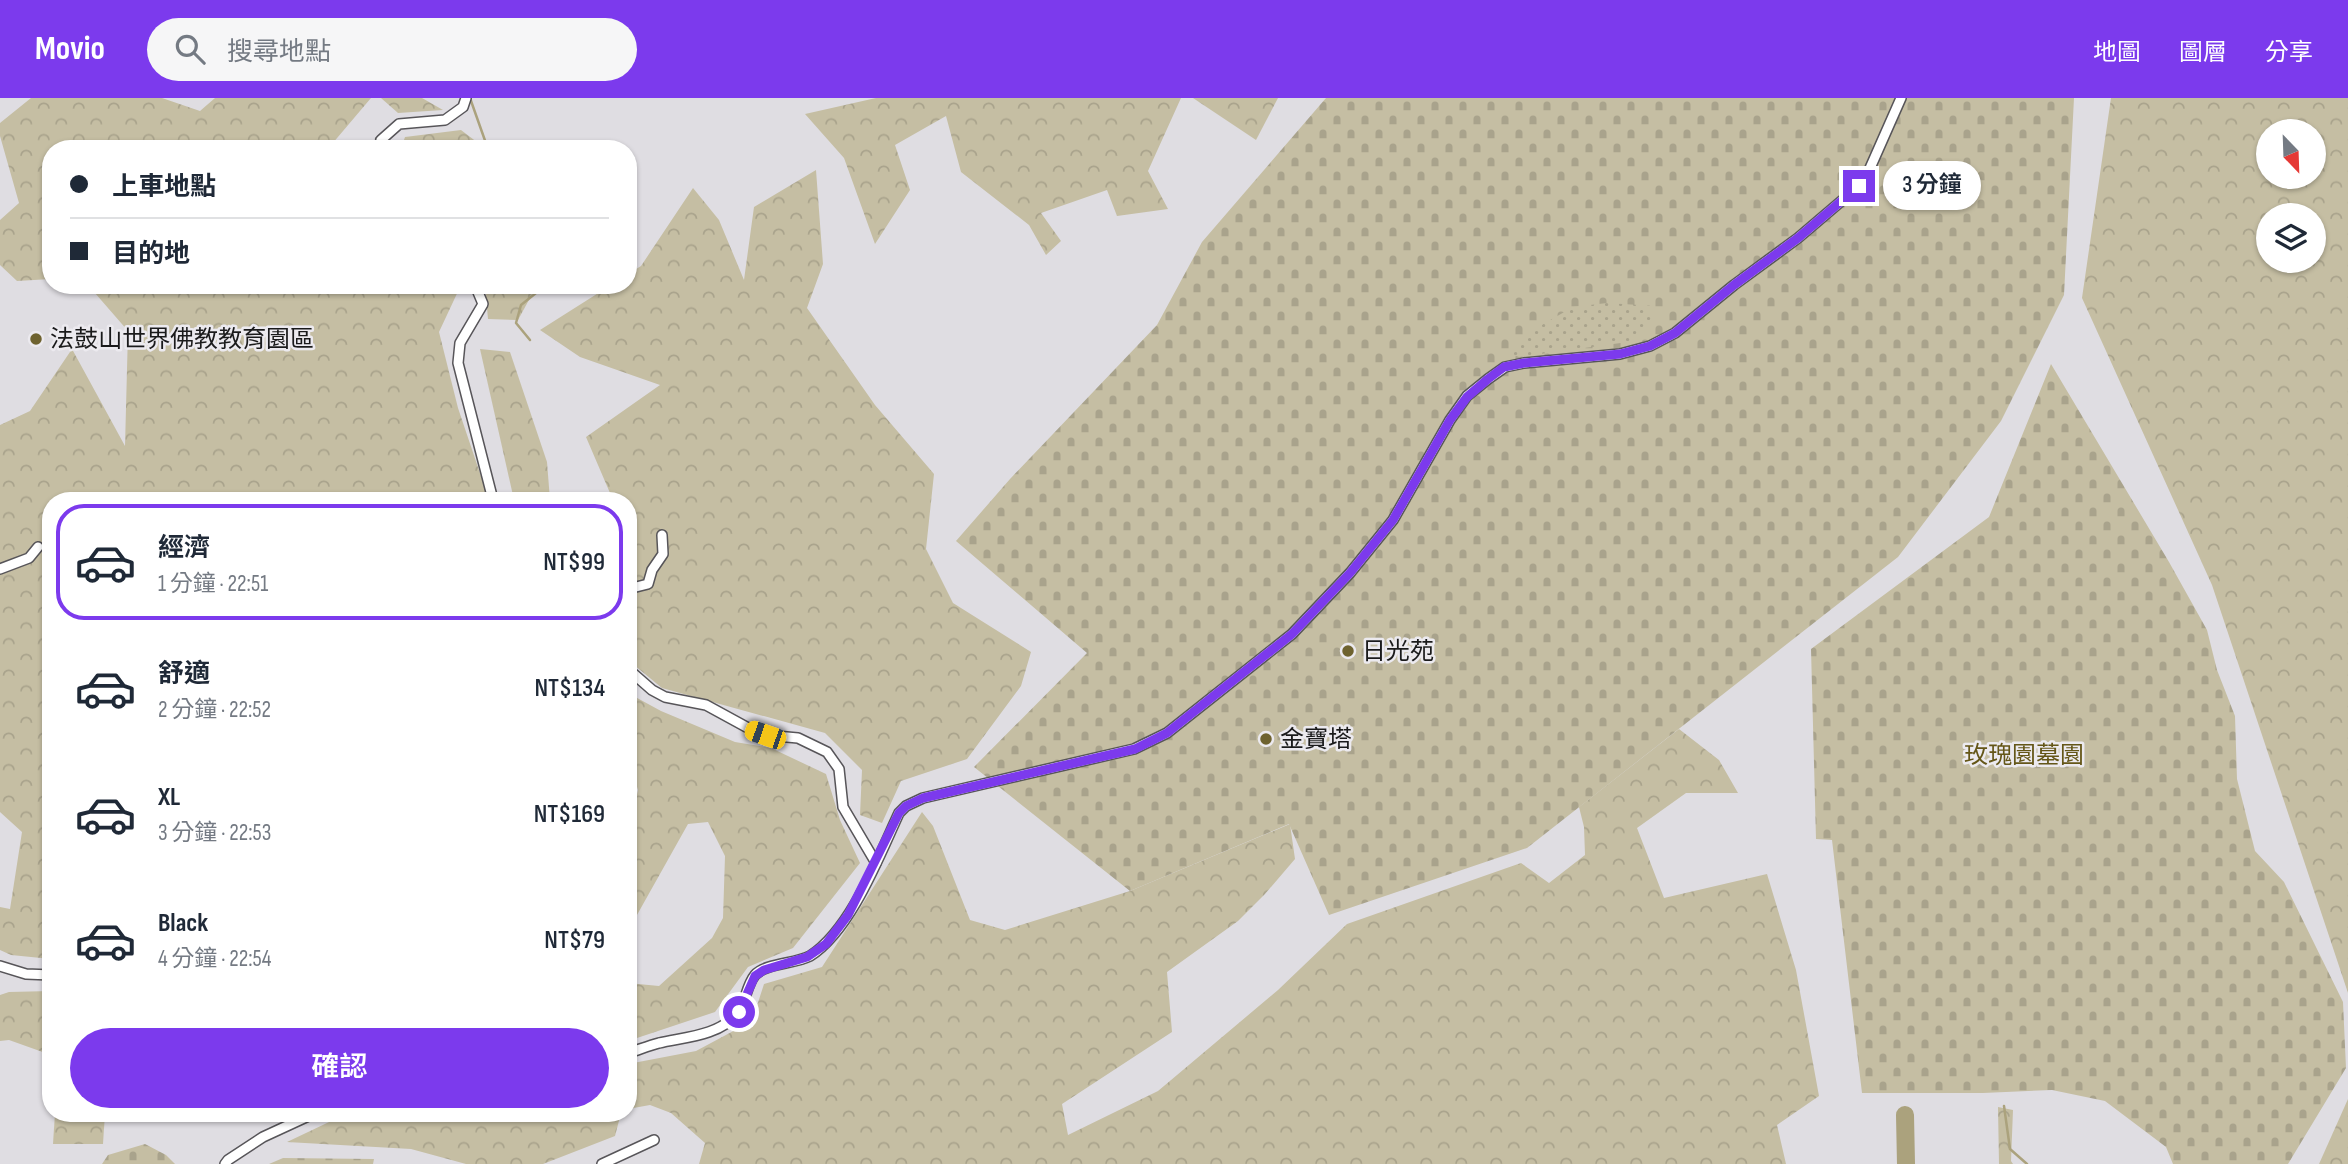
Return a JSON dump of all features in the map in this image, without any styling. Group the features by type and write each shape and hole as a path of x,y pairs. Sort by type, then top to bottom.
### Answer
{"street":[{"path":"381,140 399,124 445,120 463,107 466,98"},
{"path":"637,1050 714,1031 739,1012 755,976 764,970 807,957 826,944 848,915 899,813 906,806 923,798 1135,749 1167,733 1292,634 1350,573 1393,520 1450,420 1467,397 1504,367 1538,361 1620,354 1650,346 1675,333 1798,238 1859,186 1867,175 1901,98"},
{"path":"479,294 483,304 460,343 458,363 491,492"},
{"path":"637,587 648,584 652,570 663,554 662,535"},
{"path":"0,569 29,558 38,547"},
{"path":"637,677 665,697 706,705 765,735 798,738 827,752 839,769 843,807 868,854 876,863"},
{"path":"0,966 26,974 42,975"},
{"path":"225,1164 263,1137 296,1122"},
{"path":"602,1164 654,1140"}],"green space":[{"path":"31,98 162,98 200,111 215,98 371,98 335,140 42,140 42,280 17,281 0,265 0,220 19,203 0,136 0,123"},
{"path":"381,98 422,98 443,110 398,113"},
{"path":"876,98 1181,98 1148,171 1168,209 1117,216 1107,190 1041,213 1061,241 1046,255 1029,225 961,172 946,116 895,145 910,190 875,244 844,158 805,114"},
{"path":"1193,98 1278,98 1256,140"},
{"path":"1326,98 2074,98 2064,295 2001,421 1898,557 1527,848 1329,915 1289,824 1130,891 974,767 1087,653 956,541 1010,479 1157,325 1202,242"},
{"path":"2111,98 2348,98 2348,993 2212,585 2082,298"},
{"path":"461,130 474,140 404,140 405,137"},
{"path":"816,170 823,264 807,308 875,405 934,474 926,549 953,603 1031,652 1021,686 967,759 901,781 882,823 860,815 862,770 825,733 662,688 637,667 637,492 610,492 586,437 660,385 580,357 540,330 597,294 637,294 637,268 693,188 719,220 744,280 754,207"},
{"path":"96,294 457,294 439,332 458,408 486,492 42,492 42,958 11,955 0,950 0,907 10,909 22,832 0,812 0,425 30,411 72,349 125,446 128,331"},
{"path":"486,294 532,294 518,320 488,319"},
{"path":"1607,303 1655,306 1645,336 1628,342 1519,357 1514,355 1514,350 1533,330 1573,307"},
{"path":"480,349 510,352 547,462 549,492 512,492"},
{"name":"玫瑰園墓園","path":"2051,364 2207,630 2217,670 2235,716 2237,779 2255,851 2284,882 2343,1002 2346,1068 2288,1164 2173,1164 2166,1147 2105,1101 2052,1090 1862,1093 1832,840 1816,839 1811,649 1989,517"},
{"path":"637,698 735,742 771,748 826,774 840,820 860,863 793,948 748,967 715,1012 637,1038 637,984 659,986 712,938 723,918 725,856 708,822 688,824 637,915"},
{"path":"1679,729 1719,760 1738,793 1686,793 1637,828 1664,898 1767,874 1796,970 1819,1096 1777,1125 1786,1164 699,1164 705,1143 671,1113 650,1105 637,1107 637,1062 696,1051 752,1021 764,984 822,967 922,812 933,826 970,920 1005,930 1130,891 1290,824 1295,859 1238,921 1167,972 1172,1032 1062,1104 1068,1135 1158,1091 1278,990 1347,924 1521,863 1549,883 1585,855 1584,827 1579,807"},
{"path":"42,991 42,1052 9,1040 0,1041 0,995 9,992"},
{"path":"2348,1099 2348,1164 2319,1164"},
{"path":"1998,1107 2013,1110 2013,1164 1999,1164"},
{"path":"54,1122 104,1122 103,1144 53,1144"},
{"path":"329,1122 619,1122 615,1136 543,1164 466,1164 411,1149 287,1142"},
{"path":"145,1144 166,1155 175,1164 102,1164 108,1155"},
{"path":"283,1158 374,1159 373,1164 269,1164"}],"waterway":[{"path":"470,98 485,140"},
{"path":"530,340 516,323 521,305 535,294"},
{"path":"2004,1106 2010,1149 2027,1164"},
{"path":"1905,1115 1906,1164"}],"place":[{"name":"法鼓山世界佛教教育園區","path":"36,339"},
{"name":"日光苑","path":"1348,651"},
{"name":"金寶塔","path":"1266,739"}],"route":[{"path":"739,1012 755,976 764,970 807,957 826,944 848,915 899,813 906,806 923,798 1135,749 1167,733 1292,634 1350,573 1393,520 1450,420 1467,397 1488,379 1504,367 1620,354 1650,346 1675,333 1798,238 1859,186"}]}
